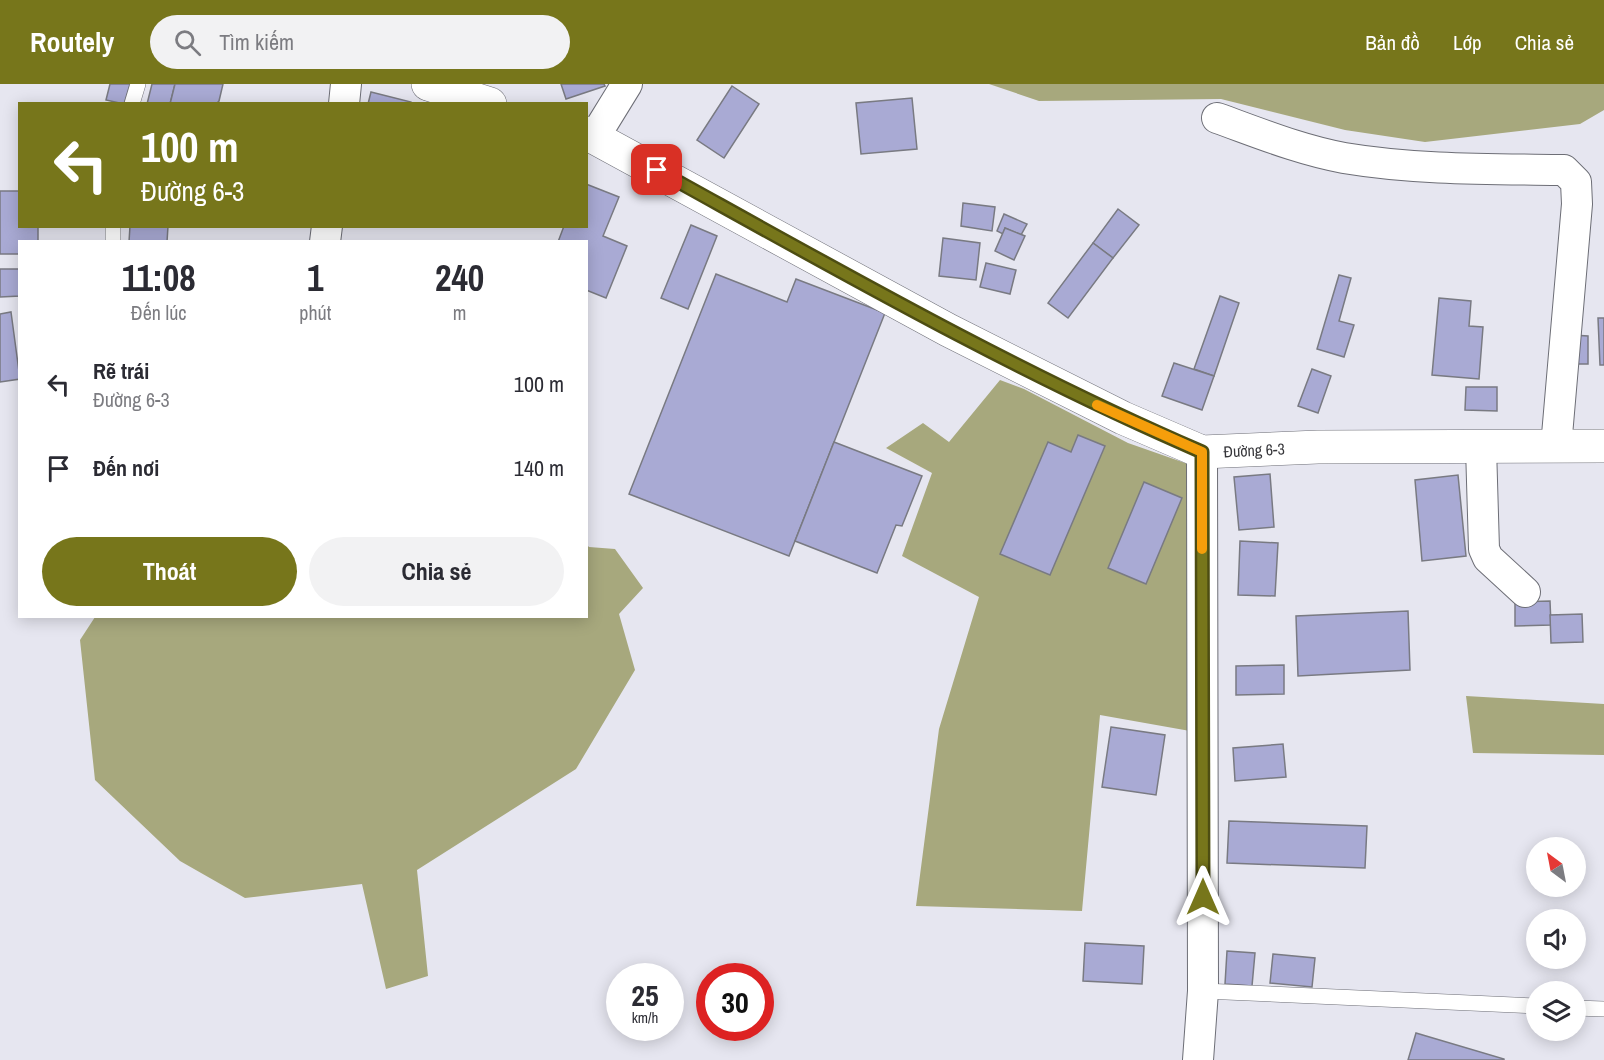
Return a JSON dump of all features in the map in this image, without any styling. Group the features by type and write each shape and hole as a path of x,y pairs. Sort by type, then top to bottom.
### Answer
{"street":[{"path":"344,102 346,84"},
{"path":"428,84 484,102"},
{"path":"591,135 627,84"},
{"path":"1217,117 1293,145 1342,158 1409,166 1564,170 1576,182 1577,204 1556,447"},
{"name":"Đường 6-3","path":"591,135 948,330 1123,418 1202,452 1318,447 1604,446"},
{"path":"1481,447 1484,549 1488,558 1525,592"},
{"path":"1198,1060 1203,991 1202,452"},
{"path":"1201,1028 1217,1060"}],"lane":[{"path":"133,102 138,84"},
{"path":"1203,991 1526,1006"},
{"path":"1586,1008 1604,1009"}],"green space":[{"path":"989,84 1604,84 1604,110 1580,124 1425,142 1345,130 1221,99 1039,101"},
{"path":"1000,380 1024,389 1128,443 1188,464 1190,731 1100,715 1082,911 916,906 939,729 979,597 902,556 932,473 886,448 923,423 949,442"},
{"path":"588,546 615,549 643,588 619,614 635,670 576,769 417,870 428,976 386,989 362,884 245,898 180,861 95,780 80,640 94,618 588,618"},
{"path":"1466,696 1604,704 1604,755 1473,753"}],"building":[{"path":"110,84 130,84 125,102 106,100"},
{"path":"152,84 175,84 170,102 148,102"},
{"path":"175,84 223,84 218,102 170,102"},
{"path":"561,84 604,84 605,86 566,99"},
{"path":"732,86 759,104 724,158 697,140"},
{"path":"371,92 411,102 368,102"},
{"path":"912,98 917,149 861,154 856,103"},
{"path":"588,185 619,197 603,236 627,246 606,298 588,291 588,240 559,240 563,228 588,228"},
{"path":"0,191 18,191 18,228 38,228 38,240 18,240 18,254 0,254"},
{"path":"963,203 995,207 992,231 961,226"},
{"path":"1118,209 1139,225 1113,258 1093,243"},
{"path":"1004,214 1027,224 1021,235 1005,228 1003,234 997,231"},
{"path":"691,225 717,236 688,309 661,298"},
{"path":"130,228 168,228 167,240 129,240"},
{"path":"1005,228 1025,236 1014,260 995,251"},
{"path":"943,238 980,243 976,280 939,276"},
{"path":"1093,243 1113,258 1068,318 1048,303"},
{"path":"986,263 1016,270 1010,294 980,287"},
{"path":"0,269 18,269 18,296 0,297"},
{"path":"716,274 787,302 796,279 885,313 789,556 629,494"},
{"path":"1339,275 1351,278 1339,321 1354,325 1344,357 1317,349"},
{"path":"1220,296 1239,303 1214,376 1194,369"},
{"path":"1439,298 1471,301 1469,326 1483,327 1479,379 1432,375"},
{"path":"11,312 18,379 0,382 0,314"},
{"path":"1598,318 1604,318 1604,365 1600,365"},
{"path":"1572,335 1588,336 1588,364 1572,364"},
{"path":"1174,363 1214,376 1202,410 1162,396"},
{"path":"1312,369 1331,376 1318,413 1298,406"},
{"path":"1466,387 1497,387 1497,411 1465,410"},
{"path":"1078,435 1105,446 1050,575 1000,554 1048,442 1071,452"},
{"path":"834,442 922,476 902,526 896,525 877,573 795,541"},
{"path":"1270,474 1274,527 1239,530 1234,477"},
{"path":"1458,475 1466,556 1422,561 1415,480"},
{"path":"1144,482 1182,498 1146,584 1108,568"},
{"path":"1240,541 1278,543 1275,596 1238,595"},
{"path":"1550,601 1551,625 1515,626 1515,602"},
{"path":"1408,611 1410,670 1298,676 1296,616"},
{"path":"1582,614 1583,642 1551,643 1550,615"},
{"path":"1284,665 1284,694 1236,695 1236,666"},
{"path":"1111,727 1165,735 1156,795 1102,787"},
{"path":"1283,744 1286,777 1235,781 1233,748"},
{"path":"1229,821 1367,826 1365,868 1227,863"},
{"path":"1085,943 1144,946 1142,984 1083,981"},
{"path":"1227,951 1255,953 1252,986 1225,984"},
{"path":"1273,954 1315,958 1312,987 1270,983"},
{"path":"1416,1033 1504,1059 1504,1060 1408,1060"}],"slow traffic":[{"path":"1097,405 1202,452 1202,549"}],"route":[{"path":"657,170 948,330 1123,418 1202,452 1203,897"}]}
